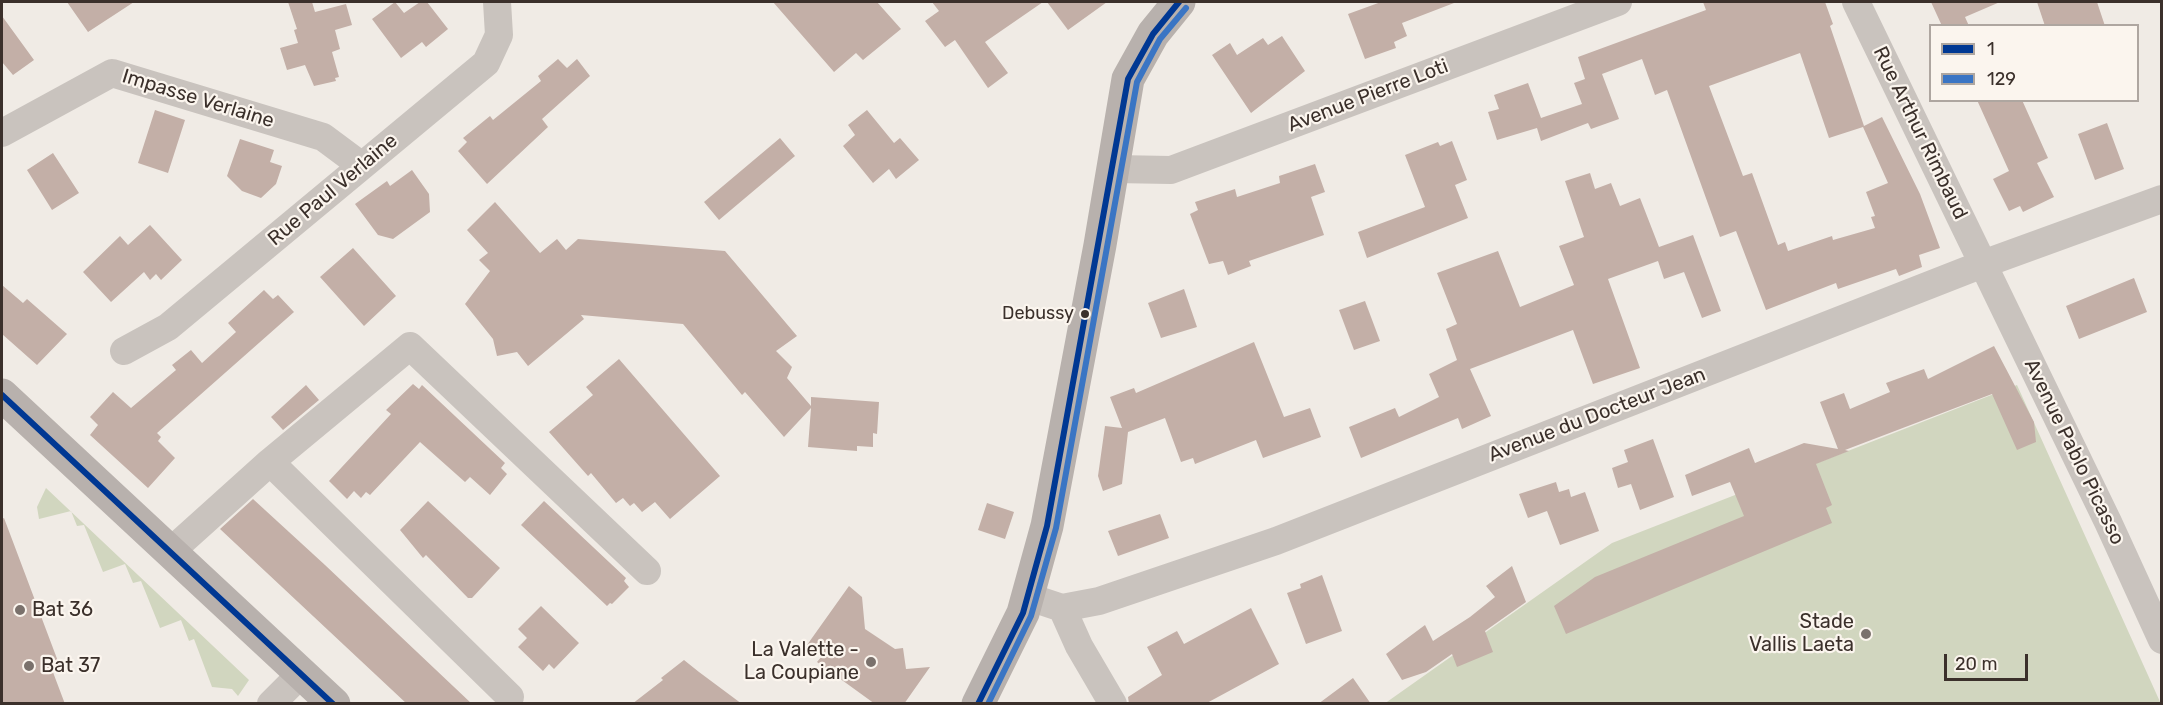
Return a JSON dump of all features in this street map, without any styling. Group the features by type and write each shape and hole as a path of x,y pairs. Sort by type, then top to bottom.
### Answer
{"main road":[{"path":"978,704 1029,597 1047,526 1114,169 1128,79 1153,34 1179,2"},
{"path":"2,394 334,704"}],"street":[{"name":"Rue Paul Verlaine","path":"124,351 168,327 486,63 499,35 496,2"},
{"name":"Avenue Pierre Loti","path":"1114,169 1171,170 1618,2"},
{"name":"Rue Arthur Rimbaud","path":"1856,2 1983,264"},
{"name":"Impasse Verlaine","path":"2,134 112,73 323,137 362,166"},
{"name":"Avenue du Docteur Jean","path":"1029,597 1062,608 1099,601 1276,541 1983,264 2162,200"},
{"name":"Avenue Pablo Picasso","path":"1983,264 2108,522 2162,640"},
{"path":"170,552 270,462 410,346 647,571"},
{"path":"270,462 510,696"},
{"path":"1062,608 1079,646 1113,704"},
{"path":"271,704 302,673"}],"green space":[{"path":"2017,385 2161,704 1384,704 1612,543"},
{"path":"46,488 70,511 39,519 37,507"},
{"path":"71,512 249,680 238,696 232,689 212,687 194,639 189,641 181,620 160,628 141,581 133,583 125,564 103,572 84,525 77,526"}],"building":[{"path":"67,2 134,2 88,32"},
{"path":"288,2 312,2 315,12 346,4 352,25 335,30 340,49 332,52 339,77 335,78 336,81 314,86 305,65 287,70 280,48 298,43 294,30 297,29"},
{"path":"395,2 404,13 420,2 427,2 448,29 426,47 422,42 401,58 372,19"},
{"path":"773,2 877,2 901,29 863,60 856,53 834,72"},
{"path":"932,2 1043,2 985,42 1008,73 988,88 955,40 945,47 925,21 939,11"},
{"path":"1047,2 1107,2 1068,30"},
{"path":"1381,2 1454,3 1402,23 1407,36 1394,42 1396,48 1365,59 1348,14"},
{"path":"1703,2 1825,2 1833,24 1830,26 1864,126 1882,117 1920,194 1940,248 1919,255 1922,267 1899,276 1896,269 1838,289 1836,283 1766,310 1736,231 1720,237 1667,90 1655,95 1642,59 1602,74 1619,119 1591,129 1588,123 1541,141 1537,128 1497,140 1488,112 1499,109 1494,95 1528,83 1541,118 1582,104 1574,83 1585,79 1578,57 1706,10","holes":["1800,53 1829,138 1863,127 1888,183 1866,192 1875,216 1871,217 1875,228 1833,240 1832,236 1788,251 1785,242 1778,245 1752,173 1743,176 1709,86"]},
{"path":"1931,2 2000,2 1965,17 1968,24 1941,24"},
{"path":"2037,2 2097,2 2104,24 2044,24"},
{"path":"2,16 34,60 13,75 2,62"},
{"path":"1282,36 1305,71 1251,113 1212,55 1230,43 1237,55 1263,38 1268,45"},
{"path":"558,59 567,68 577,59 590,76 542,119 548,127 487,184 458,151 467,142 463,138 490,116 493,120 541,81 538,76"},
{"path":"1978,102 2023,102 2048,158 2037,163 2054,197 2023,212 2020,206 2009,211 1993,179 2009,171"},
{"path":"155,110 185,120 168,173 138,163"},
{"path":"867,110 894,143 900,138 919,160 896,179 889,169 873,183 843,146 855,135 848,125"},
{"path":"2107,123 2124,169 2095,180 2078,134"},
{"path":"780,138 795,156 719,220 704,202"},
{"path":"240,139 274,150 270,162 282,166 276,184 261,198 242,191 227,176"},
{"path":"1452,141 1467,180 1455,185 1468,218 1367,258 1358,232 1425,207 1405,155 1438,142 1440,146"},
{"path":"53,153 79,193 52,210 27,170"},
{"path":"1315,164 1325,192 1311,197 1324,235 1249,261 1251,266 1228,275 1223,261 1209,264 1190,214 1198,210 1195,202 1235,189 1237,197 1280,183 1279,176"},
{"path":"412,170 429,194 430,212 393,239 378,235 355,204 387,181 390,186"},
{"path":"1590,173 1595,189 1611,183 1620,206 1640,198 1659,247 1693,235 1721,311 1702,318 1684,272 1664,279 1658,261 1608,279 1640,368 1593,384 1573,330 1470,369 1491,416 1462,429 1458,418 1361,458 1349,427 1395,408 1399,417 1439,397 1429,374 1457,360 1446,329 1457,324 1437,273 1498,251 1520,307 1574,285 1559,246 1584,237 1565,181"},
{"path":"495,202 540,253 557,239 566,250 578,239 725,251 797,336 776,351 792,367 787,378 811,406 811,397 879,402 877,434 873,433 873,447 857,446 857,451 808,447 811,408 784,437 745,392 742,395 683,324 581,315 584,319 528,366 517,352 497,356 493,339 465,304 490,271 479,260 488,253 467,230"},
{"path":"150,225 182,260 161,280 156,274 150,280 144,272 111,302 83,272 120,236 128,245"},
{"path":"353,248 396,296 364,326 320,277"},
{"path":"2134,278 2147,312 2079,339 2066,306"},
{"path":"2,285 23,303 27,299 67,334 37,365 2,334"},
{"path":"1184,289 1197,327 1161,338 1148,303"},
{"path":"264,290 273,299 278,295 294,312 157,433 161,437 158,441 175,458 148,488 90,435 98,425 90,417 113,392 131,408 176,370 172,365 191,350 202,363 236,332 228,323"},
{"path":"1365,301 1380,341 1354,350 1339,310"},
{"path":"1254,342 1284,417 1310,408 1321,437 1263,458 1256,440 1195,464 1193,458 1181,462 1165,418 1128,432 1122,484 1103,491 1098,476 1105,426 1122,428 1110,397 1134,388 1136,393"},
{"path":"1994,346 2034,422 2036,442 2017,450 1992,394 1845,450 1849,451 1816,464 1832,505 1826,508 1832,523 1566,634 1554,606 1595,577 1744,516 1730,482 1692,496 1685,475 1749,448 1755,463 1804,443 1838,449 1820,402 1844,393 1850,409 1890,392 1886,383 1924,369 1928,379"},
{"path":"619,359 720,476 670,519 655,502 642,512 634,503 630,506 623,498 616,503 591,473 588,476 549,432 593,395 586,387"},
{"path":"413,384 419,389 422,385 505,463 501,468 507,474 490,495 470,477 465,482 420,442 370,495 366,492 361,498 354,491 347,499 329,481 391,414 386,410"},
{"path":"306,385 319,400 283,430 271,417"},
{"path":"1653,439 1674,497 1640,510 1631,484 1618,488 1612,468 1628,462 1624,450"},
{"path":"1556,482 1559,492 1569,489 1571,497 1585,492 1599,531 1560,545 1547,511 1528,518 1519,494"},
{"path":"253,499 472,704 407,704 220,529"},
{"path":"428,501 500,568 472,598 468,598 426,555 423,558 400,530"},
{"path":"544,501 626,578 624,581 629,587 612,604 607,606 521,525"},
{"path":"987,503 1014,512 1005,539 978,530"},
{"path":"1160,514 1169,538 1118,556 1108,531"},
{"path":"4,518 59,664 51,667 65,704 2,704 2,519"},
{"path":"1512,566 1526,602 1485,631 1493,652 1457,667 1452,654 1426,672 1402,680 1386,654 1425,625 1433,641 1470,617 1495,597 1486,586"},
{"path":"1322,575 1342,631 1306,644 1287,593 1301,588 1300,584"},
{"path":"849,586 862,597 865,629 895,649 903,648 906,669 930,667 904,704 875,704 817,662 822,656 807,645"},
{"path":"541,606 579,643 554,669 549,664 543,671 518,647 527,638 518,629"},
{"path":"1251,608 1279,664 1205,704 1129,704 1128,697 1162,675 1147,647 1177,631 1184,644"},
{"path":"684,660 699,672 742,704 632,704"},
{"path":"1353,678 1371,704 1318,704"}],"transit line":[{"name":"1","path":"978,704 1023,613 1047,526 1128,79 1153,34 1179,2"},
{"name":"129","path":"988,704 1031,616 1056,528 1137,82 1160,39 1186,8"},
{"name":"1","path":"2,395 333,704"}],"place":[{"name":"Debussy","path":"1085,314"},
{"name":"Bat 36","path":"20,610"},
{"name":"Stade Vallis Laeta","path":"1866,634"},
{"name":"La Valette - La Coupiane","path":"871,662"},
{"name":"Bat 37","path":"29,666"}]}
